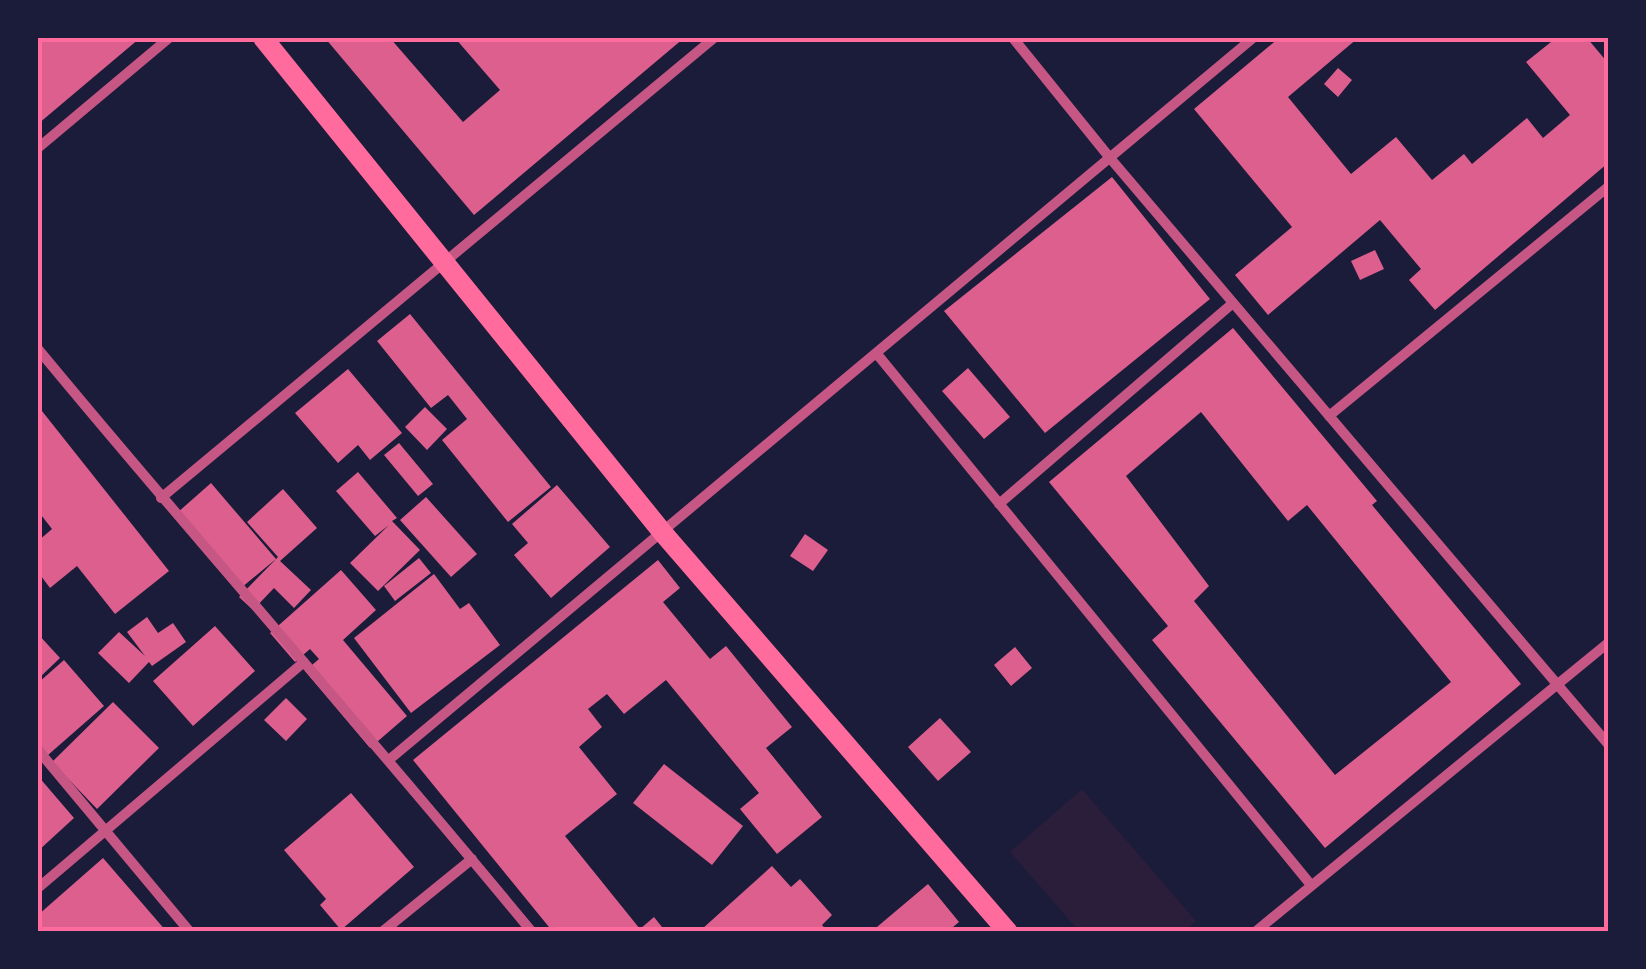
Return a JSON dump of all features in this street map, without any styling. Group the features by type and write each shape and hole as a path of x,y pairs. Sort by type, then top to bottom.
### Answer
{"main road":[{"path":"264,38 663,534 1008,932"}],"street":[{"path":"38,148 169,38"},
{"path":"161,498 714,38"},
{"path":"1013,38 1110,158 1608,744"},
{"path":"390,759 1253,38"},
{"path":"1330,416 1608,187"},
{"path":"999,504 1233,302"},
{"path":"38,349 161,498 390,759 532,932"},
{"path":"877,354 1311,885"},
{"path":"1254,932 1608,643"},
{"path":"38,888 304,662"},
{"path":"38,750 190,932"},
{"path":"382,932 472,859"}],"shaded area":[{"path":"1082,789 1196,921 1184,931 1079,931 1010,852"}],"building":[{"path":"38,38 140,38 38,124"},
{"path":"325,38 390,38 463,122 500,90 455,38 684,38 474,215"},
{"path":"1279,38 1358,38 1288,97 1351,174 1396,137 1432,180 1464,154 1472,164 1527,118 1543,138 1570,115 1526,62 1556,38 1587,38 1608,63 1608,163 1435,310 1409,280 1421,269 1380,220 1268,315 1235,275 1292,227 1194,109"},
{"path":"1338,68 1352,80 1338,97 1324,84"},
{"path":"1112,177 1210,299 1045,433 944,311"},
{"path":"1375,250 1384,269 1360,280 1351,261"},
{"path":"410,314 551,487 508,522 442,440 467,419 448,395 431,408 377,341"},
{"path":"1233,328 1377,501 1372,505 1521,684 1325,848 1152,640 1168,626 1049,482","holes":["1201,412 1288,521 1307,505 1451,682 1335,775 1194,601 1209,586 1126,476"]},
{"path":"968,368 1010,417 984,439 942,391"},
{"path":"348,369 402,433 370,460 358,445 338,463 295,413"},
{"path":"38,406 169,571 115,614 77,566 50,588 38,572 38,541 52,529 38,511"},
{"path":"425,407 447,429 427,450 405,427"},
{"path":"399,443 433,484 418,496 384,455"},
{"path":"358,472 397,518 392,521 420,550 378,591 350,563 389,525 375,536 336,491"},
{"path":"211,483 276,559 241,588 177,513"},
{"path":"557,485 610,547 551,598 514,555 528,543 512,524"},
{"path":"283,489 317,528 280,561 311,590 294,608 274,588 253,610 239,597 278,557 247,522"},
{"path":"426,497 477,554 451,577 400,520"},
{"path":"805,534 828,550 813,571 790,556"},
{"path":"419,558 431,573 395,601 384,586"},
{"path":"658,560 680,588 663,602 710,659 726,646 792,727 766,748 822,817 777,854 740,809 759,793 666,680 624,714 607,694 588,709 602,727 579,747 617,794 565,836 640,929 654,917 666,932 553,932 413,760"},
{"path":"341,570 376,610 343,640 407,716 370,748 305,671 319,659 310,649 295,662 270,633"},
{"path":"434,574 460,609 469,603 500,645 411,713 354,638"},
{"path":"147,617 158,633 173,623 186,642 152,666 149,662 129,683 98,653 119,632 145,656 127,632"},
{"path":"215,626 255,671 193,726 153,681"},
{"path":"38,634 60,658 38,679"},
{"path":"1015,647 1032,668 1011,686 994,665"},
{"path":"64,660 104,706 48,755 38,742 38,683"},
{"path":"286,698 307,719 286,741 264,720"},
{"path":"113,702 159,748 97,809 52,762"},
{"path":"940,718 971,752 938,781 908,747"},
{"path":"664,764 743,826 712,865 633,803"},
{"path":"38,776 74,818 38,851"},
{"path":"351,793 414,867 341,930 320,905 326,899 284,850"},
{"path":"103,858 167,932 38,932 38,915"},
{"path":"772,866 791,887 800,879 832,915 822,925 828,932 704,932 702,929"},
{"path":"928,884 959,922 947,932 871,932"}]}
